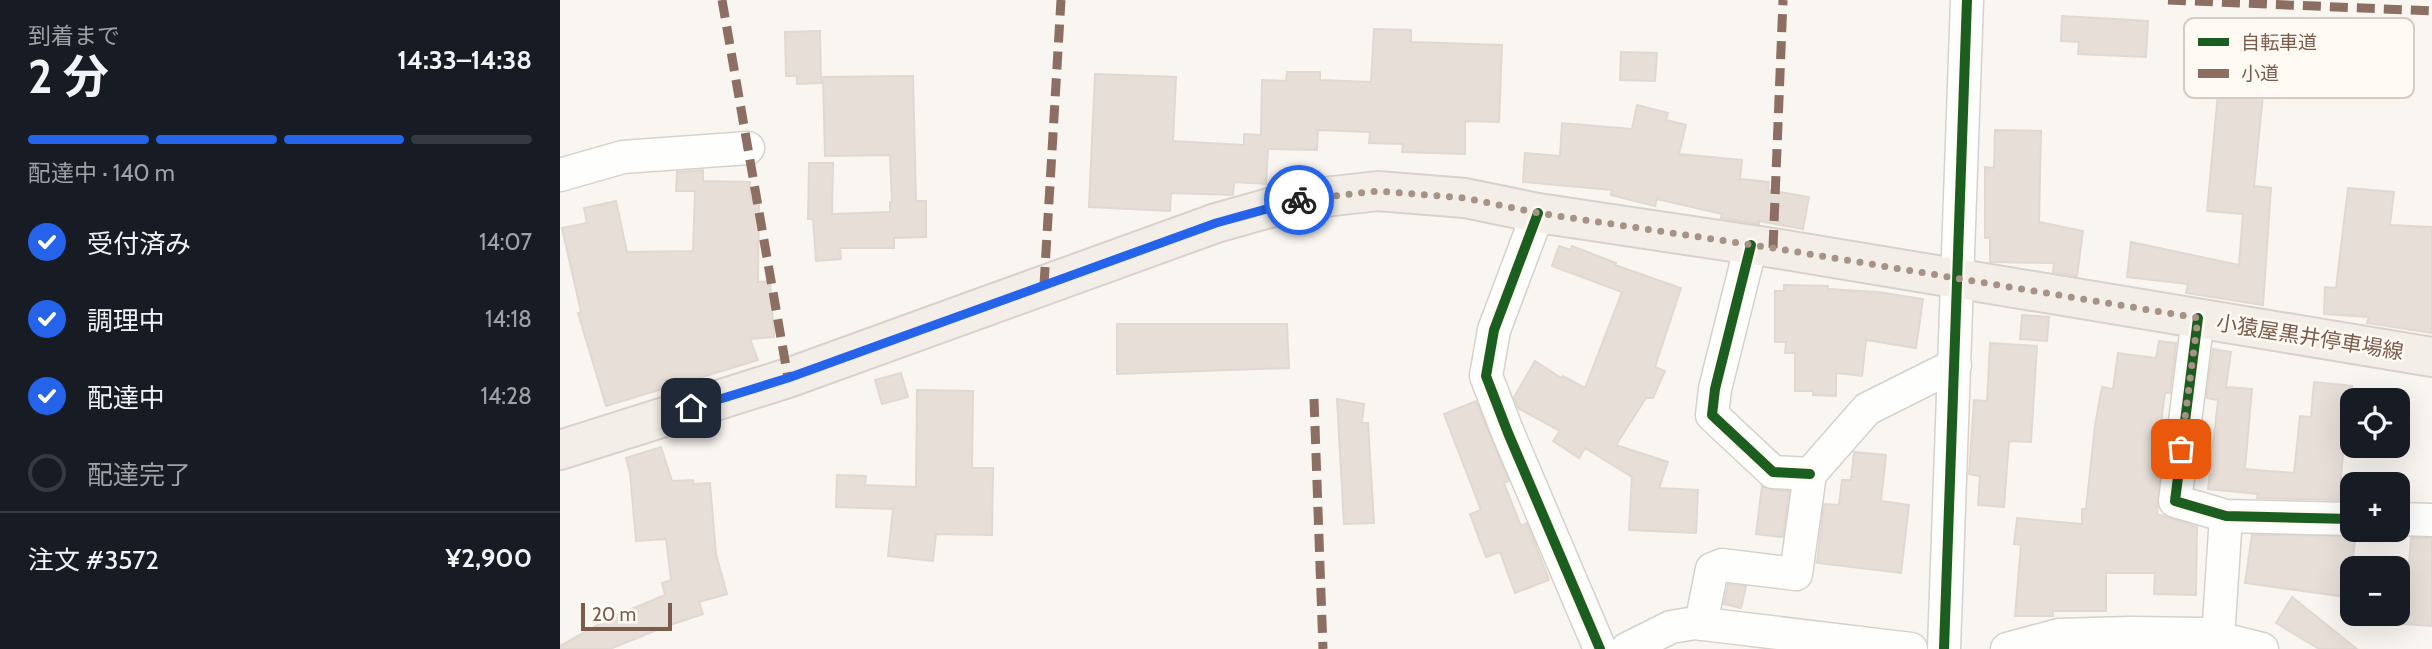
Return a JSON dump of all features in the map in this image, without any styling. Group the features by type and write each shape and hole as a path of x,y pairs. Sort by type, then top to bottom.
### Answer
{"main road":[{"name":"小猿屋黒井停車場線","path":"560,450 788,378 1216,223 1298,200 1378,191 1465,198 1538,213 1958,278 2432,357"}],"street":[{"path":"1944,649 1968,0"},
{"path":"560,175 623,157 748,148"},
{"path":"1538,213 1493,330 1486,376 1600,649"},
{"path":"1751,245 1715,389 1713,415 1773,472 1810,474"},
{"path":"2198,318 2175,501 2227,516 2340,519"},
{"path":"1701,624 1712,569 1722,565 1796,573 1810,474 1867,409 1955,365"},
{"path":"2218,638 2227,516"},
{"path":"2410,520 2432,520"},
{"path":"1626,649 1671,627 1701,624 1911,649"},
{"path":"2007,649 2059,635 2202,634 2262,649"}],"building":[{"path":"2062,16 2148,21 2146,57 2078,54 2079,42 2061,41"},
{"path":"1374,29 1411,30 1411,42 1502,45 1499,122 1465,121 1465,154 1402,152 1403,144 1369,143 1370,132 1318,130 1317,150 1268,149 1266,184 1234,182 1233,195 1171,193 1170,211 1089,207 1095,74 1176,77 1173,141 1244,145 1244,134 1261,135 1262,80 1286,81 1287,72 1320,72 1320,80 1371,82"},
{"path":"820,31 821,83 797,84 797,76 786,76 785,32"},
{"path":"1621,52 1657,53 1655,81 1620,80"},
{"path":"913,76 916,201 926,201 926,237 894,238 894,248 840,248 841,259 816,261 813,219 808,219 809,163 833,163 832,214 890,212 892,202 890,155 825,156 823,77"},
{"path":"2218,98 2263,98 2254,186 2271,188 2263,305 2186,293 2188,284 2127,277 2131,242 2239,265 2243,214 2207,211"},
{"path":"1637,105 1668,113 1666,120 1686,125 1679,154 1742,160 1740,179 1769,182 1768,190 1809,197 1803,229 1721,218 1722,214 1657,199 1655,206 1611,195 1612,190 1523,182 1525,153 1560,156 1562,123 1632,129"},
{"path":"1995,130 2041,131 2039,222 2083,231 2077,276 2053,272 2054,263 1990,262 1990,238 1985,238 1985,167 1994,168"},
{"path":"703,170 703,181 750,182 750,198 759,198 758,282 770,281 774,337 750,339 758,360 606,406 578,313 581,312 562,228 587,223 584,208 616,201 627,252 693,251 695,191 676,191 677,172"},
{"path":"2348,188 2394,192 2390,225 2432,227 2432,333 2367,323 2369,317 2324,314 2325,287 2336,288"},
{"path":"1559,246 1570,250 1572,246 1616,263 1615,265 1681,288 1655,367 1665,371 1653,398 1646,398 1616,445 1668,462 1659,488 1698,490 1696,533 1629,530 1632,477 1585,448 1579,458 1553,441 1560,431 1518,408 1514,397 1535,361 1561,378 1563,376 1585,388 1622,292 1552,266"},
{"path":"1784,285 1828,286 1828,289 1878,292 1923,299 1916,348 1866,340 1862,376 1836,373 1836,396 1813,395 1813,391 1795,391 1795,353 1785,353 1786,342 1775,342 1775,291 1784,291"},
{"path":"2022,315 2049,317 2047,341 2020,339"},
{"path":"1117,324 1287,324 1289,368 1117,374"},
{"path":"2159,341 2176,343 2170,393 2165,393 2155,466 2161,467 2157,514 2197,527 2196,595 2154,594 2155,573 2106,573 2106,611 2053,611 2053,616 2015,616 2021,545 2014,544 2017,518 2082,524 2082,509 2086,509 2102,387 2113,389 2118,353 2156,358"},
{"path":"1990,343 2037,346 2031,442 2009,441 2004,507 1978,505 1980,476 1969,474 1974,400 1987,401"},
{"path":"2213,349 2231,352 2226,387 2252,389 2245,469 2294,473 2300,416 2311,417 2314,382 2352,386 2340,388 2340,458 2343,458 2339,500 2257,498 2258,494 2208,489 2218,400 2206,398"},
{"path":"901,373 908,397 882,404 875,380"},
{"path":"917,390 973,391 972,468 993,468 992,535 936,534 933,561 888,556 893,509 836,507 837,475 866,476 865,485 916,487"},
{"path":"1337,399 1364,404 1362,423 1368,423 1374,523 1344,524"},
{"path":"1476,401 1509,481 1504,483 1521,526 1527,523 1549,580 1515,593 1500,552 1486,557 1470,514 1481,510 1444,414"},
{"path":"661,447 672,481 693,480 693,484 710,483 716,554 727,594 699,602 703,614 610,649 560,649 560,646 610,618 665,595 662,583 671,580 666,539 636,541 630,473 626,458"},
{"path":"1854,452 1886,455 1881,501 1909,505 1901,573 1817,563 1824,504 1839,505 1842,480 1851,480"},
{"path":"1762,486 1772,490 1789,491 1783,537 1756,534"},
{"path":"2252,535 2340,536 2340,542 2355,542 2353,556 2340,556 2340,596 2245,583"},
{"path":"2411,538 2432,538 2432,626 2410,624"},
{"path":"1728,584 1746,586 1741,608 1724,604"},
{"path":"2292,597 2357,649 2319,649 2276,623"}],"marked path":[{"path":"722,0 788,378"},
{"path":"1044,285 1061,0"},
{"path":"1773,248 1783,0"},
{"path":"2168,0 2432,11"},
{"path":"1314,399 1323,649"}],"cycle path":[{"path":"1944,649 1967,0"},
{"path":"1538,213 1494,330 1486,376 1600,649"},
{"path":"1751,245 1715,389 1712,415 1773,472 1810,474"},
{"path":"2198,318 2175,501 2226,516 2340,519"}],"way so far":[{"path":"1299,200 1378,191 1465,198 1538,213 1773,248 2198,318 2181,449"}],"route":[{"path":"691,408 788,378 1216,223 1299,200"}]}
